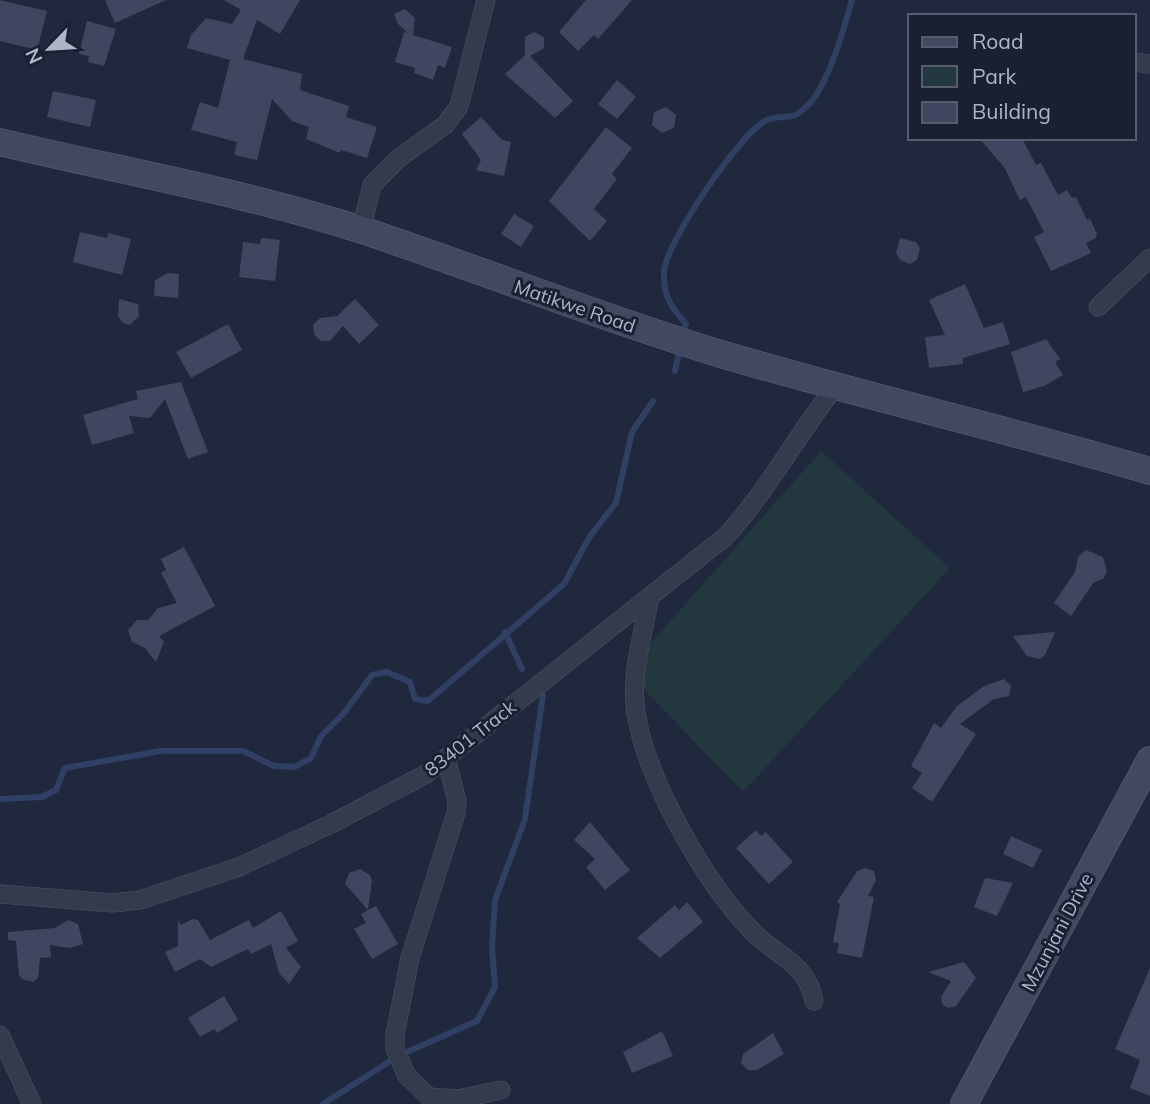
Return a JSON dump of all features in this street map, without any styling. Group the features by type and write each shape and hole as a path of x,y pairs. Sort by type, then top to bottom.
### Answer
{"street":[{"path":"361,230 372,185 399,158 446,125 459,106 486,0"},
{"name":"Matikwe Road","path":"0,142 128,173 210,187 361,230 629,325 717,353 835,387 1016,432 1150,471"},
{"path":"1098,307 1150,258"},
{"name":"83401 Track","path":"0,894 112,903 155,896 239,867 331,824 426,774 725,537 750,510 807,422 835,387"},
{"path":"650,597 635,685 636,713 658,782 696,856 716,886 751,930 800,967 812,986 814,1001"},
{"path":"446,758 454,789 456,813 410,958 395,1035 395,1049 407,1076 429,1097 458,1099 501,1090"},
{"name":"Mzunjani Drive","path":"964,1104 1150,760"},
{"path":"0,1035 32,1104"}],"green space":[{"path":"821,451 950,568 743,792 626,671"}],"building":[{"path":"0,0 47,11 37,50 0,41"},
{"path":"105,0 166,0 115,23"},
{"path":"224,0 300,0 280,34 257,20 243,59 302,74 300,90 349,106 346,117 377,127 367,158 341,150 340,153 306,139 309,127 292,121 272,99 257,160 234,155 237,142 191,130 200,102 218,108 230,60 187,48 191,35 206,18 232,24 241,10"},
{"path":"586,0 632,0 598,39 594,35 578,51 559,32"},
{"path":"405,9 415,18 413,35 452,47 445,68 438,65 433,80 414,73 415,68 395,62 404,32 408,33 398,24 394,14"},
{"path":"87,21 116,29 104,66 88,62 89,56 79,54"},
{"path":"534,32 544,37 544,48 530,56 573,101 555,118 505,74 525,55 525,37"},
{"path":"617,80 636,97 617,119 598,104"},
{"path":"53,91 96,100 90,127 47,117"},
{"path":"666,107 676,115 674,128 662,133 652,125 654,112"},
{"path":"481,117 502,140 511,142 504,176 476,170 481,160 462,134"},
{"path":"606,127 632,148 612,174 617,179 594,209 607,221 590,241 549,201"},
{"path":"981,140 1023,140 1036,165 1041,163 1058,195 1067,190 1072,198 1076,197 1087,220 1090,219 1097,234 1096,238 1086,243 1091,253 1051,271 1034,237 1044,232 1026,197 1020,200 1004,167"},
{"path":"514,214 534,226 521,247 501,234"},
{"path":"80,232 107,238 108,233 131,239 122,275 73,262"},
{"path":"261,238 280,240 275,281 239,277 243,242 260,244"},
{"path":"900,238 916,242 920,249 917,260 910,264 900,260 896,253"},
{"path":"168,273 179,274 178,298 154,296 155,280"},
{"path":"965,284 984,328 1003,322 1010,344 963,358 963,364 929,368 925,337 945,335 929,300"},
{"path":"119,299 138,304 139,316 130,325 123,323 118,316"},
{"path":"355,299 379,325 359,344 343,326 330,341 321,341 314,334 313,325 320,318 337,316"},
{"path":"228,324 242,350 191,378 176,352"},
{"path":"1046,339 1060,359 1055,362 1063,375 1044,386 1023,392 1011,352"},
{"path":"181,382 208,452 188,459 165,399 150,418 129,416 134,433 92,445 83,415 138,399 136,391"},
{"path":"184,547 215,606 159,636 164,642 156,662 145,648 132,642 128,630 137,620 148,620 158,608 177,603 161,573 166,570 161,559"},
{"path":"1086,550 1103,557 1107,571 1104,578 1093,583 1071,616 1054,603 1075,572 1078,557"},
{"path":"1055,632 1045,655 1040,659 1027,656 1013,636"},
{"path":"1004,679 1011,686 1009,696 994,699 960,724 976,734 932,802 912,788 922,773 911,766 934,723 941,728 957,706 984,686"},
{"path":"590,822 630,870 605,890 586,867 595,859 574,840"},
{"path":"756,830 761,836 766,832 793,862 769,884 736,848"},
{"path":"1011,836 1042,850 1033,868 1003,854"},
{"path":"865,868 874,871 876,880 868,896 874,897 862,958 837,953 839,943 833,942 840,904 837,902 857,871"},
{"path":"360,869 370,875 372,881 368,910 345,884 349,873"},
{"path":"985,878 1013,883 997,916 974,907"},
{"path":"687,902 703,922 660,958 637,938 675,905 679,910"},
{"path":"376,906 398,944 372,959 354,929 366,923 361,914"},
{"path":"281,911 298,941 286,948 301,967 289,984 279,973 271,944 251,954 248,949 211,967 200,959 175,972 165,952 178,946 178,920 181,925 192,919 198,920 210,940 249,920 253,928"},
{"path":"68,920 78,924 83,944 70,948 50,945 51,957 40,958 38,978 33,982 22,979 19,975 16,941 8,940 8,932 55,928"},
{"path":"964,962 976,978 956,1006 948,1008 942,1004 941,997 951,981 928,972"},
{"path":"1150,968 1150,1096 1130,1088 1140,1060 1115,1049"},
{"path":"224,996 238,1020 217,1033 214,1029 200,1037 188,1018"},
{"path":"662,1031 673,1056 632,1073 623,1052"},
{"path":"773,1033 784,1054 757,1070 748,1070 741,1063 743,1054"}],"waterway":[{"path":"683,335 686,324 669,301 664,280 668,258 677,238 706,190 740,144 767,120 798,114 817,94 835,54 852,0"},
{"path":"675,371 680,349"},
{"path":"0,799 42,797 56,790 65,768 161,751 243,751 274,766 294,767 311,758 321,736 344,713 372,675 387,672 410,682 415,699 428,701 564,584 590,536 616,503 632,432 653,401"},
{"path":"505,632 522,669"},
{"path":"323,1104 398,1056 477,1021 495,987 492,947 495,900 525,819 543,695"}]}
